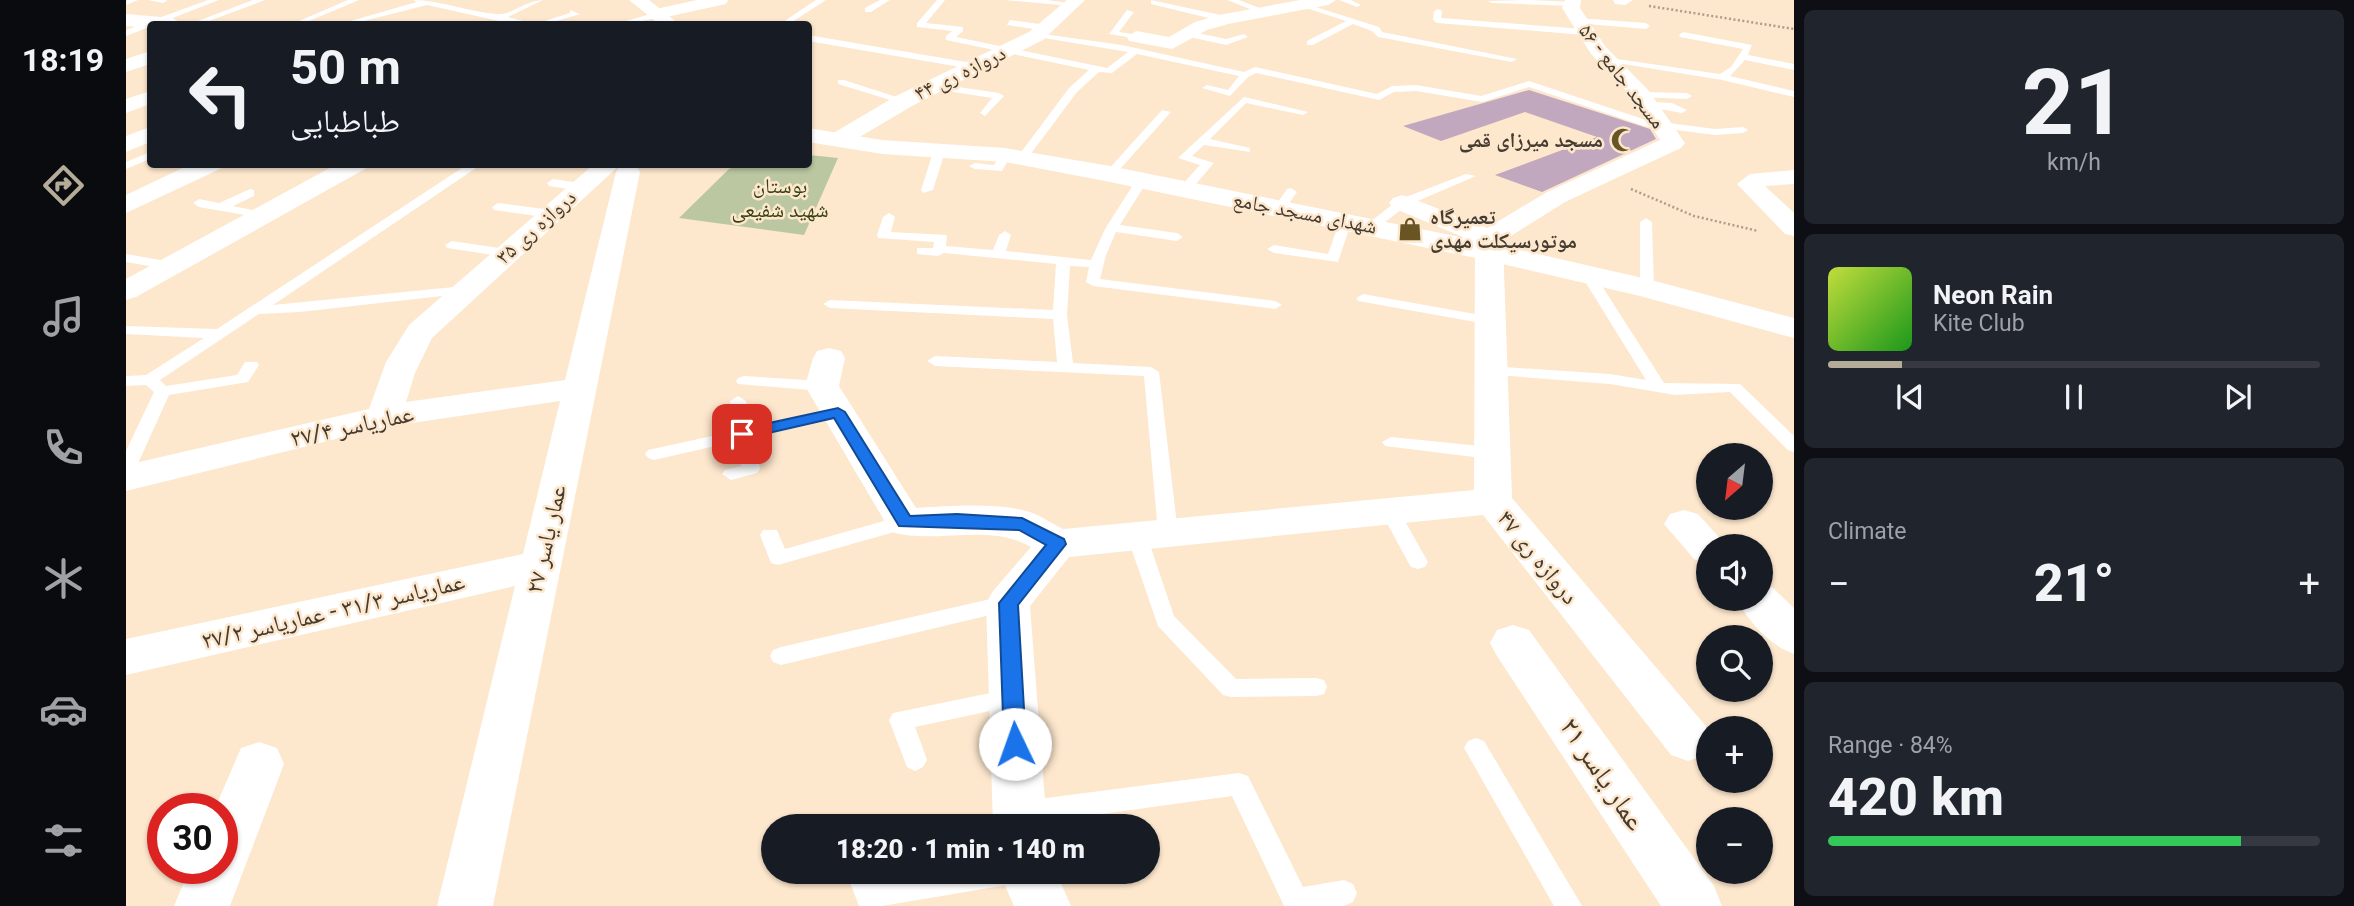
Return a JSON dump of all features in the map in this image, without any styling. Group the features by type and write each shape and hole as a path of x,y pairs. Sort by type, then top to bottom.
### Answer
{"main road":[{"path":"638,0 662,18"},
{"path":"126,20 147,22"},
{"name":"شهدای مسجد جامع","path":"812,136 882,147 1014,156 1185,190 1286,200 1359,223 1490,245 1588,275 1647,288 1794,328"}],"street":[{"path":"662,18 720,0"},
{"path":"1131,46 1172,43 1201,26 1225,19 1328,0"},
{"name":"۵۶ - مسجد جامع","path":"1490,245 1556,197 1670,147 1673,143 1645,100 1610,61 1578,14"},
{"name":"دروازه ری ۴۴","path":"838,140 931,86 1007,50 1056,16"},
{"path":"126,66 147,58"},
{"path":"126,107 147,98"},
{"path":"126,145 147,135"},
{"path":"126,205 203,168"},
{"path":"126,291 172,266 256,204 341,168"},
{"name":"دروازه ری ۳۵","path":"385,416 392,382 408,349 420,332 551,214 612,172"},
{"name":"عمار یاسر ۲۷","path":"465,906 580,388 612,172"},
{"path":"1794,177 1759,179 1749,184 1794,228"},
{"path":"1402,203 1490,245"},
{"name":"دروازه ری ۴۷","path":"1490,245 1490,453 1493,502 1688,740"},
{"path":"829,386 905,522 957,520 1022,524 1058,544 1493,502"},
{"name":"عماریاسر ۲۷/۴","path":"126,478 385,416 580,388"},
{"path":"1020,814 1008,603 1058,544"},
{"name":"عماریاسر ۳۱/۳ - عماریاسر ۲۷/۲","path":"126,657 540,565"},
{"path":"1770,611 1794,636"},
{"name":"عمار یاسر ۲۱","path":"1513,643 1694,906"},
{"path":"238,817 260,764"},
{"path":"202,906 211,884"},
{"path":"1033,884 1043,906"}],"lane":[{"path":"126,3 134,0"},
{"path":"152,0 163,1"},
{"path":"170,21 215,0"},
{"path":"202,21 261,0"},
{"path":"303,21 355,0"},
{"path":"417,0 514,21"},
{"path":"460,9 482,0"},
{"path":"499,18 539,0"},
{"path":"789,21 822,0"},
{"path":"868,10 886,0"},
{"path":"941,0 920,25 958,29"},
{"path":"1009,0 1131,46 1245,75 1259,71 1379,97 1392,89 1416,89 1482,99 1529,85 1644,123 1715,132 1743,130"},
{"path":"1231,0 1263,11"},
{"path":"1343,0 1357,5"},
{"path":"356,21 427,2"},
{"path":"1154,2 1225,19"},
{"path":"1492,2 1646,26"},
{"path":"1303,4 1367,25 1376,29 1378,34 1454,53 1512,59"},
{"path":"1438,11 1437,19 1463,19 1544,29 1578,14"},
{"path":"550,21 576,14 573,12"},
{"path":"1130,12 1113,34 1131,46"},
{"path":"380,15 392,18"},
{"path":"1010,23 1056,16"},
{"path":"640,21 662,18"},
{"path":"965,19 960,29 948,38 1109,71 1131,46"},
{"path":"1367,25 1386,19"},
{"path":"1535,19 1544,29"},
{"path":"1310,43 1353,21"},
{"path":"126,33 147,28"},
{"path":"1188,34 1226,43 1244,37"},
{"path":"1683,35 1749,47 1734,69 1722,77"},
{"path":"812,39 972,66"},
{"path":"1734,69 1790,82 1794,69 1742,57"},
{"path":"1610,61 1666,64 1794,94"},
{"path":"975,166 998,169 1014,156 1073,90 1097,68"},
{"path":"1207,88 1230,93 1245,75"},
{"path":"841,82 904,101"},
{"path":"931,86 999,96 985,113"},
{"path":"1645,100 1688,96"},
{"path":"1185,190 1209,163 1184,158 1244,100 1303,112"},
{"path":"1645,100 1682,110"},
{"path":"1110,174 1166,113"},
{"path":"1202,141 1246,150"},
{"path":"927,190 940,149"},
{"path":"126,166 147,156"},
{"path":"126,381 150,380 471,168"},
{"path":"553,183 612,172"},
{"path":"1275,249 1333,259 1359,223 1470,176"},
{"path":"1142,180 1112,228 1095,264 1093,282 1275,305"},
{"path":"199,203 221,207 256,204"},
{"path":"221,207 256,204"},
{"path":"498,207 551,214"},
{"path":"889,217 883,234 942,238 938,252 922,251"},
{"path":"1646,222 1647,288"},
{"path":"1112,228 1177,237"},
{"path":"998,255 1005,236"},
{"path":"452,245 506,253"},
{"path":"939,248 1095,264"},
{"path":"126,258 172,266"},
{"path":"1063,261 1059,315 1065,366"},
{"path":"1588,275 1658,387"},
{"path":"256,310 300,308 464,290"},
{"path":"1363,298 1492,321"},
{"path":"830,304 1059,315"},
{"path":"126,330 219,334"},
{"path":"935,360 1152,372 1153,534 1165,620 1231,688 1316,687"},
{"path":"150,380 163,391 242,379 251,365"},
{"path":"1490,371 1610,379 1675,390 1734,387 1794,446"},
{"path":"744,381 829,386"},
{"path":"654,454 742,434 829,386"},
{"path":"126,470 163,391"},
{"path":"731,474 751,469 742,434 738,401"},
{"path":"1391,442 1490,453"},
{"path":"1390,512 1418,562"},
{"path":"770,535 778,558 905,522"},
{"path":"781,656 1008,603"},
{"path":"915,760 901,720 1012,698"},
{"path":"1476,748 1569,906"},
{"path":"1056,814 1239,784 1296,901 1344,894"},
{"path":"864,884 869,897 895,898 955,884"}],"path":[{"path":"1623,0 1794,29"},
{"path":"1601,177 1694,216 1766,232"}],"green space":[{"name":"بوستان شهید شفیعی","path":"812,155 838,158 804,235 679,218 729,169 812,168"}],"building":[{"name":"مسجد میرزای قمی","path":"1529,90 1650,129 1656,139 1542,192 1495,175 1597,137 1525,112 1441,141 1403,126"}],"place":[{"name":"مسجد میرزای قمی","path":"1623,140"},
{"name":"تعمیرگاه موتورسیکلت مهدی","path":"1410,229"}],"route":[{"path":"742,434 838,412 905,522 957,520 1022,524 1058,544 1008,603 1015,744"}]}
